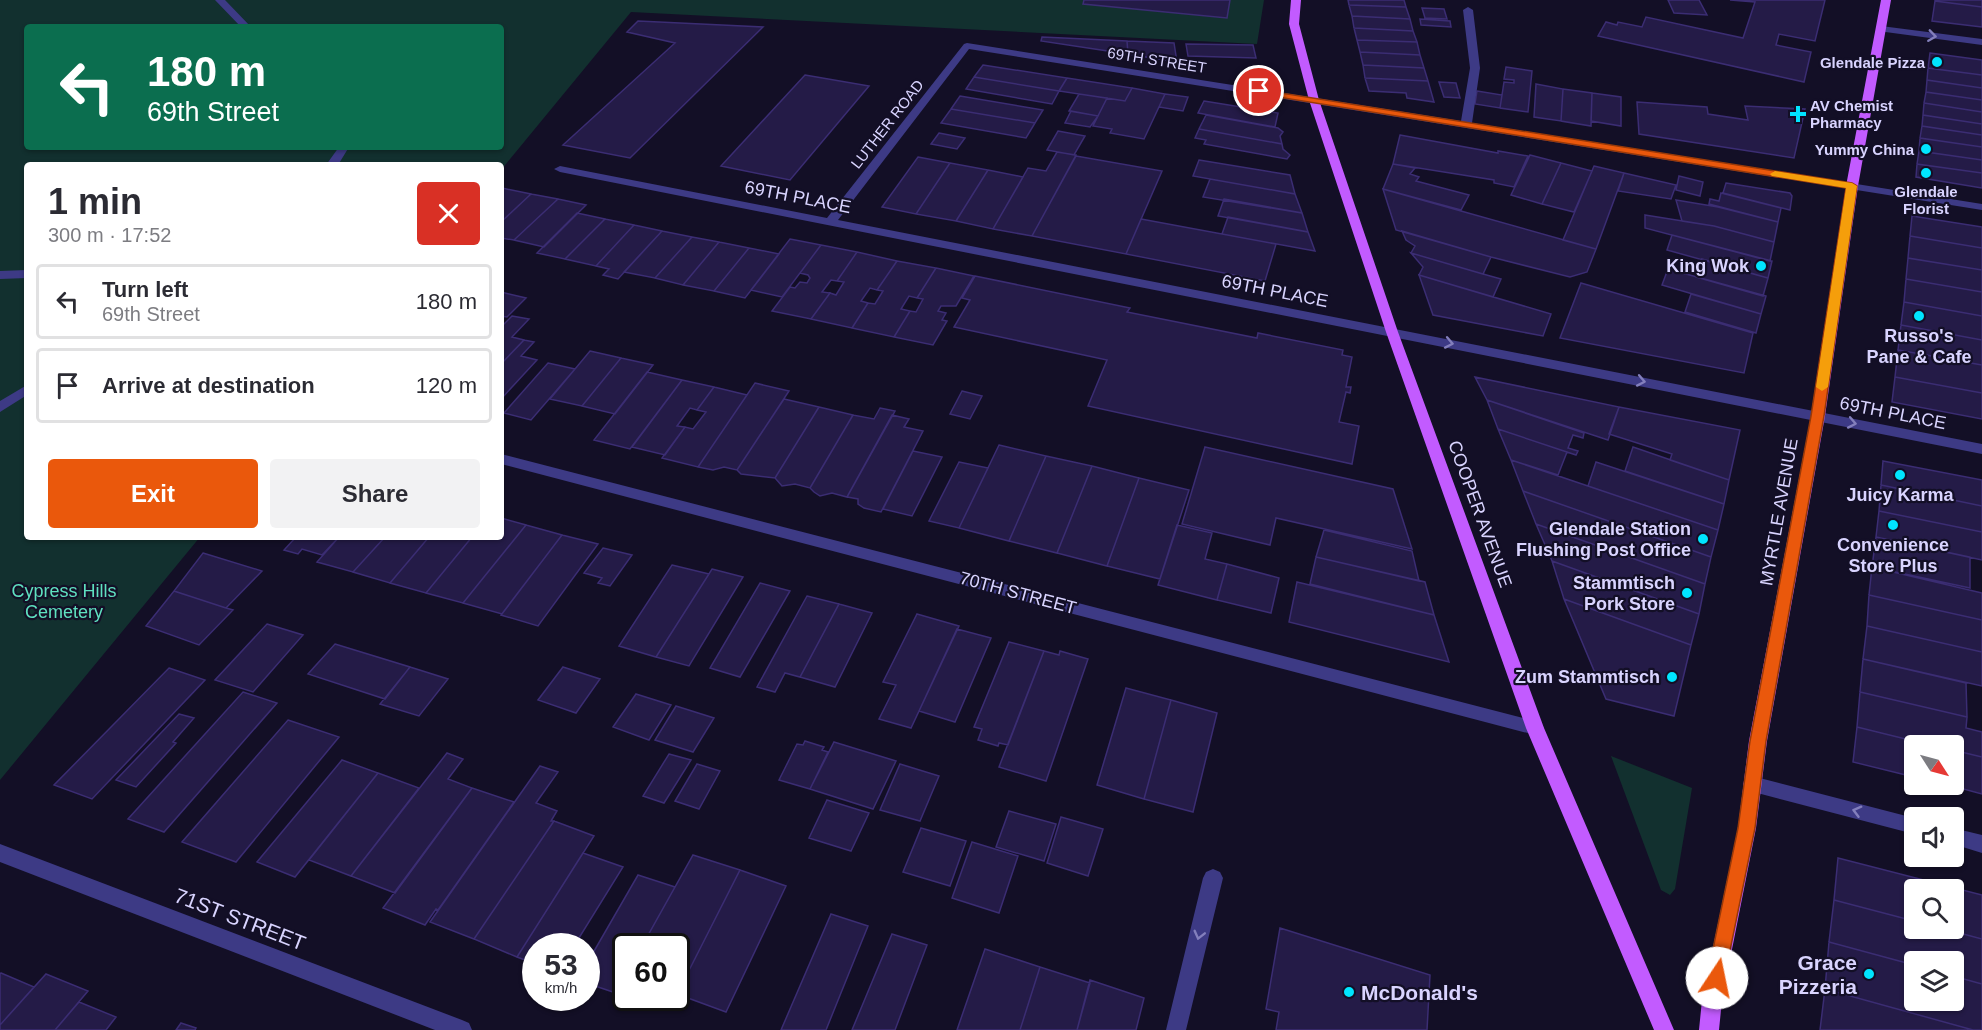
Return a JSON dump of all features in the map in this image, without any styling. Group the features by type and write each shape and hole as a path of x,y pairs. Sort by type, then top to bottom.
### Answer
{"main road":[{"name":"COOPER AVENUE","path":"1296,0 1294,24 1314,100 1392,332 1535,728 1664,1030"},
{"name":"MYRTLE AVENUE","path":"1709,1030 1712,1000 1746,828 1818,416 1852,186 1886,0"}],"street":[{"path":"220,0 243,24"},
{"path":"1466,124 1475,68 1468,10"},
{"path":"1881,29 1982,42"},
{"name":"69TH STREET","path":"967,46 1982,207"},
{"name":"LUTHER ROAD","path":"830,222 967,46"},
{"name":"69TH PLACE","path":"560,169 1982,449"},
{"path":"0,275 24,274"},
{"path":"0,407 24,391"},
{"name":"70TH STREET","path":"504,460 1535,728"},
{"path":"1752,784 1904,823"},
{"path":"1964,839 1982,844"},
{"name":"71ST STREET","path":"0,853 462,1030"},
{"path":"1176,1030 1213,878"}],"green space":[{"name":"Cypress Hills Cemetery","path":"0,0 1264,0 1257,44 631,12 504,166 504,162 24,162 24,540 198,540 0,780"},
{"path":"1611,756 1692,788 1675,889 1670,895 1661,890"}],"building":[{"path":"1084,0 1230,0 1227,18 1083,4"},
{"path":"1348,0 1404,0 1406,7 1349,5"},
{"path":"1668,0 1699,0 1707,15 1674,13"},
{"path":"1730,0 1825,0 1815,41 1779,34 1776,45 1811,52 1804,82 1598,36 1606,22 1642,27 1646,17 1743,38 1755,2"},
{"path":"1982,0 1982,7 1935,1"},
{"path":"1935,1 1982,7 1982,27 1932,21"},
{"path":"1349,5 1406,7 1410,19 1352,16"},
{"path":"1422,8 1444,9 1447,19 1425,18"},
{"path":"1352,16 1410,19 1413,31 1354,28"},
{"path":"1420,19 1450,21 1451,27 1421,25"},
{"path":"638,21 763,27 630,158 563,145 675,43 627,32"},
{"path":"1354,28 1413,31 1417,42 1357,40"},
{"path":"1042,37 1127,41 1128,54 1041,41"},
{"path":"1357,40 1417,42 1420,55 1360,52"},
{"path":"1127,41 1174,43 1177,62 1128,54"},
{"path":"1186,44 1253,45 1256,58 1188,56"},
{"path":"1360,52 1420,55 1424,68 1363,65"},
{"path":"1930,53 1982,60 1982,75 1928,68"},
{"path":"983,65 1067,78 1059,91 974,77"},
{"path":"1363,65 1424,68 1428,81 1365,78"},
{"path":"1506,67 1532,71 1528,112 1500,108 1504,82 1514,83 1514,80 1504,79"},
{"path":"1928,68 1982,75 1982,88 1927,80"},
{"path":"805,75 869,86 790,180 721,166"},
{"path":"974,77 1059,91 1052,104 966,89"},
{"path":"1067,78 1132,88 1125,101 1059,91"},
{"path":"1365,78 1428,81 1434,102 1407,98 1406,93 1369,91"},
{"path":"1927,80 1982,88 1982,100 1926,92"},
{"path":"1439,82 1456,83 1460,98 1444,97"},
{"path":"1536,84 1563,89 1561,121 1534,117"},
{"path":"1132,88 1165,94 1144,139 1110,133 1112,129 1093,126 1107,98 1125,101"},
{"path":"1563,89 1592,93 1591,126 1561,121"},
{"path":"1477,91 1502,95 1500,108 1475,104"},
{"path":"1926,92 1982,100 1982,112 1924,103"},
{"path":"1592,93 1621,97 1621,126 1591,121"},
{"path":"1079,94 1107,98 1098,116 1069,111"},
{"path":"1165,94 1188,97 1183,111 1159,107"},
{"path":"960,96 1043,110 1035,123 951,109"},
{"path":"1204,101 1278,113 1275,127 1198,113"},
{"path":"1637,102 1707,107 1708,114 1748,120 1745,106 1805,109 1794,158 1639,134"},
{"path":"1924,103 1982,112 1982,124 1923,115"},
{"path":"951,109 1035,123 1026,138 941,123"},
{"path":"1071,111 1098,116 1090,127 1065,123"},
{"path":"1206,115 1278,128 1283,132 1280,136 1282,144 1199,129"},
{"path":"1923,115 1982,124 1982,135 1922,126"},
{"path":"1922,126 1982,135 1982,147 1920,138"},
{"path":"1199,129 1282,144 1283,149 1290,155 1287,159 1204,144 1206,140 1195,138"},
{"path":"1058,131 1085,136 1074,155 1047,150"},
{"path":"939,133 965,138 957,149 931,144"},
{"path":"1400,135 1498,153 1498,151 1528,156 1514,187 1494,183 1494,180 1393,164"},
{"path":"1920,138 1982,147 1982,160 1919,151"},
{"path":"1919,151 1982,160 1982,173 1917,164"},
{"path":"1057,152 1076,155 1032,236 993,229 1028,168 1046,171"},
{"path":"1530,155 1561,163 1542,204 1511,195"},
{"path":"1076,156 1162,171 1126,254 1032,236"},
{"path":"918,157 950,163 916,214 882,207"},
{"path":"1199,160 1290,175 1295,194 1193,176"},
{"path":"950,163 988,170 956,221 916,214"},
{"path":"1561,163 1592,171 1574,212 1542,204"},
{"path":"1393,164 1415,168 1410,174 1419,177 1416,181 1469,195 1461,210 1383,189"},
{"path":"1917,164 1982,173 1982,188 1916,177"},
{"path":"1594,166 1624,173 1596,249 1563,240"},
{"path":"988,170 1023,177 993,229 956,221"},
{"path":"1624,173 1676,185 1671,199 1618,191"},
{"path":"1679,176 1703,182 1700,196 1676,190"},
{"path":"1210,179 1295,194 1302,213 1203,197"},
{"path":"1726,183 1790,193 1792,196 1790,210 1723,193"},
{"path":"504,188 531,194 504,219"},
{"path":"1383,189 1596,249 1587,272 1570,277 1491,257 1396,230"},
{"path":"1721,193 1781,208 1778,222 1709,204 1710,199 1719,201"},
{"path":"531,194 558,199 514,240 504,238 504,219"},
{"path":"558,199 586,205 544,247 514,240"},
{"path":"1224,199 1302,213 1308,232 1218,216"},
{"path":"1676,200 1718,207 1778,222 1774,242 1714,226 1682,221"},
{"path":"577,213 605,219 565,259 537,253"},
{"path":"1645,215 1714,226 1774,242 1770,261 1645,228"},
{"path":"1912,216 1982,227 1982,248 1910,236"},
{"path":"1228,217 1308,232 1315,251 1222,234"},
{"path":"605,219 634,225 596,266 565,259"},
{"path":"1141,219 1276,244 1265,281 1126,254"},
{"path":"634,225 662,231 618,279 603,275 609,269 596,266"},
{"path":"662,231 692,237 655,278 624,272"},
{"path":"1402,231 1491,257 1483,274 1411,253 1415,246 1406,240"},
{"path":"1672,235 1772,261 1768,278 1667,250"},
{"path":"1910,236 1982,248 1982,270 1908,258"},
{"path":"692,237 719,242 683,285 655,278"},
{"path":"790,239 821,245 782,297 751,290"},
{"path":"719,242 749,248 714,291 683,285"},
{"path":"821,245 857,252 837,281 831,280 822,292 830,293 811,319 772,311 790,287 795,288 800,282 807,283 810,278 808,275 800,273"},
{"path":"749,248 779,254 745,298 714,291"},
{"path":"857,252 897,261 877,290 870,288 861,301 868,303 852,328 811,319 830,293 836,295 844,282 837,281"},
{"path":"1411,253 1501,279 1493,297 1419,275 1423,267"},
{"path":"1908,258 1982,270 1982,292 1906,279"},
{"path":"1702,259 1768,278 1763,296 1696,277"},
{"path":"897,261 936,268 917,298 909,296 901,309 910,311 894,337 852,328 868,303 875,304 883,291 877,290"},
{"path":"936,268 974,276 956,306 941,306 938,311 946,313 942,320 947,321 933,345 894,337 910,311 916,312 923,299 917,298"},
{"path":"1668,269 1766,296 1761,314 1662,285"},
{"path":"1419,275 1551,314 1543,336 1433,315"},
{"path":"975,276 1130,308 1127,312 1257,338 1258,333 1343,350 1342,355 1352,357 1346,387 1351,387 1350,393 1346,392 1339,422 1359,426 1352,464 1088,406 1107,360 954,327 970,300 962,298"},
{"path":"1906,279 1982,292 1982,316 1904,302"},
{"path":"1581,283 1753,333 1744,373 1560,338"},
{"path":"504,293 526,298 507,317 504,316"},
{"path":"1691,294 1761,314 1756,333 1685,312"},
{"path":"1904,302 1982,316 1982,340 1901,325"},
{"path":"512,316 529,319 512,337 524,340 504,361 504,324"},
{"path":"1901,325 1982,340 1982,365 1898,350"},
{"path":"524,340 534,342 521,356 537,360 504,396 504,361"},
{"path":"1898,350 1982,365 1982,393 1895,377"},
{"path":"590,351 621,358 582,406 550,399"},
{"path":"621,358 653,365 615,414 582,406"},
{"path":"548,363 575,369 531,420 504,413"},
{"path":"647,372 682,380 630,449 594,440"},
{"path":"1475,377 1619,407 1608,440 1487,400"},
{"path":"1895,377 1982,393 1982,419 1892,402"},
{"path":"682,380 714,387 697,410 690,408 677,426 685,427 665,455 632,447"},
{"path":"755,383 789,391 737,470 724,467 713,470 698,467"},
{"path":"714,387 747,395 698,467 662,458 685,427 693,429 706,412 697,410"},
{"path":"962,391 982,396 970,419 950,414"},
{"path":"784,399 819,407 775,478 741,474 737,470"},
{"path":"1487,400 1584,433 1583,438 1573,435 1568,448 1578,451 1576,455 1498,429"},
{"path":"819,407 853,415 810,488 795,484 782,486 775,478"},
{"path":"1619,407 1740,430 1729,480 1670,460 1672,454 1609,434"},
{"path":"880,408 895,411 847,497 832,493 820,496 814,492 810,488 853,415 874,419"},
{"path":"892,415 909,419 904,427 923,431 881,512 864,508 858,504 858,499 847,497"},
{"path":"1498,429 1567,452 1558,475 1511,460"},
{"path":"999,445 1046,456 1009,541 959,528"},
{"path":"1205,447 1393,489 1412,549 1276,518 1270,545 1182,524"},
{"path":"1633,447 1729,480 1724,504 1625,471"},
{"path":"913,451 942,457 912,516 883,509"},
{"path":"1046,456 1092,466 1057,553 1009,541"},
{"path":"1511,460 1718,530 1711,557 1523,491"},
{"path":"1883,461 1982,480 1982,506 1881,485"},
{"path":"959,462 988,468 959,528 929,521"},
{"path":"1596,462 1724,504 1718,530 1588,486"},
{"path":"1092,466 1139,478 1107,566 1057,553"},
{"path":"1139,478 1189,490 1160,579 1107,566"},
{"path":"1881,485 1982,506 1982,532 1879,511"},
{"path":"1523,491 1711,557 1705,584 1536,524"},
{"path":"1879,511 1982,532 1982,560 1876,537"},
{"path":"504,519 526,525 463,603 426,593 470,540 504,540"},
{"path":"1536,524 1705,584 1699,614 1552,561"},
{"path":"526,525 562,535 502,614 463,603"},
{"path":"1177,525 1212,533 1205,559 1227,564 1217,600 1158,585"},
{"path":"1324,530 1412,551 1419,581 1316,557"},
{"path":"562,535 598,544 538,626 501,615"},
{"path":"1876,537 1970,557 1970,588 1872,567"},
{"path":"293,540 336,540 322,555 302,549 298,554 284,550"},
{"path":"336,540 382,540 353,572 317,562"},
{"path":"382,540 426,540 390,583 353,572"},
{"path":"426,540 470,540 426,593 390,583"},
{"path":"603,548 632,555 610,586 598,583 602,578 584,573"},
{"path":"203,553 262,571 226,608 174,591"},
{"path":"1316,557 1425,582 1434,615 1310,584"},
{"path":"1552,561 1699,614 1691,645 1564,599"},
{"path":"1227,564 1279,578 1271,613 1217,600"},
{"path":"672,565 709,574 656,657 619,646"},
{"path":"1872,567 1982,593 1982,620 1869,595"},
{"path":"712,569 743,577 689,666 656,657"},
{"path":"1297,582 1434,615 1449,662 1289,622"},
{"path":"760,583 790,591 740,677 710,668"},
{"path":"174,591 233,610 199,645 146,626"},
{"path":"1869,595 1982,620 1982,652 1867,626"},
{"path":"807,596 839,604 800,677 785,673 775,692 757,687"},
{"path":"1564,599 1691,645 1674,716 1606,699"},
{"path":"839,604 872,613 835,687 800,677"},
{"path":"917,614 959,626 911,728 879,719 896,685 883,682"},
{"path":"267,624 303,635 253,692 215,680"},
{"path":"1867,626 1982,652 1982,686 1863,659"},
{"path":"957,629 991,638 955,722 919,711"},
{"path":"1009,642 1044,651 1008,745 999,743 998,746 978,740 982,729 974,727"},
{"path":"335,644 410,667 385,699 308,674"},
{"path":"1044,651 1059,655 1060,651 1088,659 1046,781 999,767"},
{"path":"1863,659 1966,683 1967,717 1860,692"},
{"path":"410,667 448,679 419,716 380,704"},
{"path":"563,667 600,679 576,713 538,700"},
{"path":"169,668 205,680 92,799 54,785"},
{"path":"1126,688 1171,700 1144,799 1097,785"},
{"path":"243,692 277,703 164,832 128,819"},
{"path":"1860,692 1967,717 1966,728 1982,732 1982,757 1964,753 1964,735 1904,735 1904,739 1857,727"},
{"path":"636,694 671,705 649,740 613,727"},
{"path":"1171,700 1217,713 1193,812 1144,799"},
{"path":"676,706 714,718 693,752 655,740"},
{"path":"179,714 194,718 173,742 176,743 136,787 116,780"},
{"path":"288,720 339,737 236,862 182,842"},
{"path":"1857,727 1904,739 1904,775 1853,762"},
{"path":"805,741 824,747 822,750 828,752 810,789 779,780 797,744 803,745"},
{"path":"834,742 896,761 873,809 810,789"},
{"path":"447,753 463,759 448,779 472,788 395,893 351,876"},
{"path":"1964,753 1982,757 1982,794 1964,789"},
{"path":"669,754 691,760 664,803 643,796"},
{"path":"342,760 378,773 295,877 257,862"},
{"path":"697,764 720,771 699,809 675,801"},
{"path":"900,764 939,776 920,821 880,810"},
{"path":"540,766 558,772 536,803 557,811 551,821 554,821 474,939 430,922"},
{"path":"378,773 419,788 351,876 309,860"},
{"path":"472,788 514,802 438,910 436,909 425,925 383,908"},
{"path":"827,800 869,813 851,851 809,838"},
{"path":"1009,811 1056,824 1044,861 996,847"},
{"path":"1061,817 1103,829 1088,876 1047,863"},
{"path":"554,821 594,836 532,933 522,933 522,949 517,957 474,939"},
{"path":"921,828 966,841 950,886 903,872"},
{"path":"972,842 1018,856 999,913 952,898"},
{"path":"583,853 623,867 582,933 532,933"},
{"path":"693,855 740,870 690,968 690,933 649,933"},
{"path":"1838,858 1920,879 1904,879 1904,918 1834,900"},
{"path":"740,870 786,886 726,1012 690,999 690,968"},
{"path":"638,875 675,887 649,933 612,933 612,992 600,988 600,941"},
{"path":"1964,890 1982,895 1982,939 1964,934"},
{"path":"1834,900 1904,918 1904,939 1964,939 1964,934 1982,939 1982,984 1964,979 1964,951 1904,951 1904,962 1829,942"},
{"path":"831,914 868,926 826,1030 781,1030"},
{"name":"McDonald's","path":"1280,928 1430,975 1427,1030 1276,1030 1279,1012 1266,1009"},
{"path":"892,934 927,945 895,1030 852,1030"},
{"path":"1829,942 1904,962 1904,1011 1825,989"},
{"path":"522,949 522,959 517,957"},
{"path":"985,949 1040,967 1020,1030 957,1030"},
{"path":"1040,967 1090,983 1077,1030 1020,1030"},
{"path":"0,974 34,987 0,1025"},
{"path":"46,974 88,991 55,1030 0,1030 0,1025"},
{"path":"1964,979 1982,984 1982,1030 1973,1030 1904,1011 1964,1011"},
{"path":"1090,980 1144,998 1136,1030 1077,1030"},
{"path":"1825,989 1973,1030 1820,1030"},
{"path":"79,1002 116,1017 106,1030 55,1030"},
{"path":"181,1023 196,1028 195,1030 176,1030"}],"slow traffic":[{"path":"1775,174 1852,186 1822,387"}],"place":[{"name":"Glendale Pizza","path":"1937,62"},
{"name":"AV Chemist Pharmacy","path":"1798,114"},
{"name":"Yummy China","path":"1926,149"},
{"name":"Glendale Florist","path":"1926,173"},
{"name":"King Wok","path":"1761,266"},
{"name":"Russo's Pane & Cafe","path":"1919,316"},
{"name":"Juicy Karma","path":"1900,475"},
{"name":"Convenience Store Plus","path":"1893,525"},
{"name":"Glendale Station Flushing Post Office","path":"1703,539"},
{"name":"Stammtisch Pork Store","path":"1687,593"},
{"name":"Zum Stammtisch","path":"1672,677"},
{"name":"Grace Pizzeria","path":"1869,974"},
{"name":"McDonald's","path":"1349,992"}],"route":[{"path":"1259,91 1852,186 1818,416 1758,741 1746,828 1717,978"}]}
